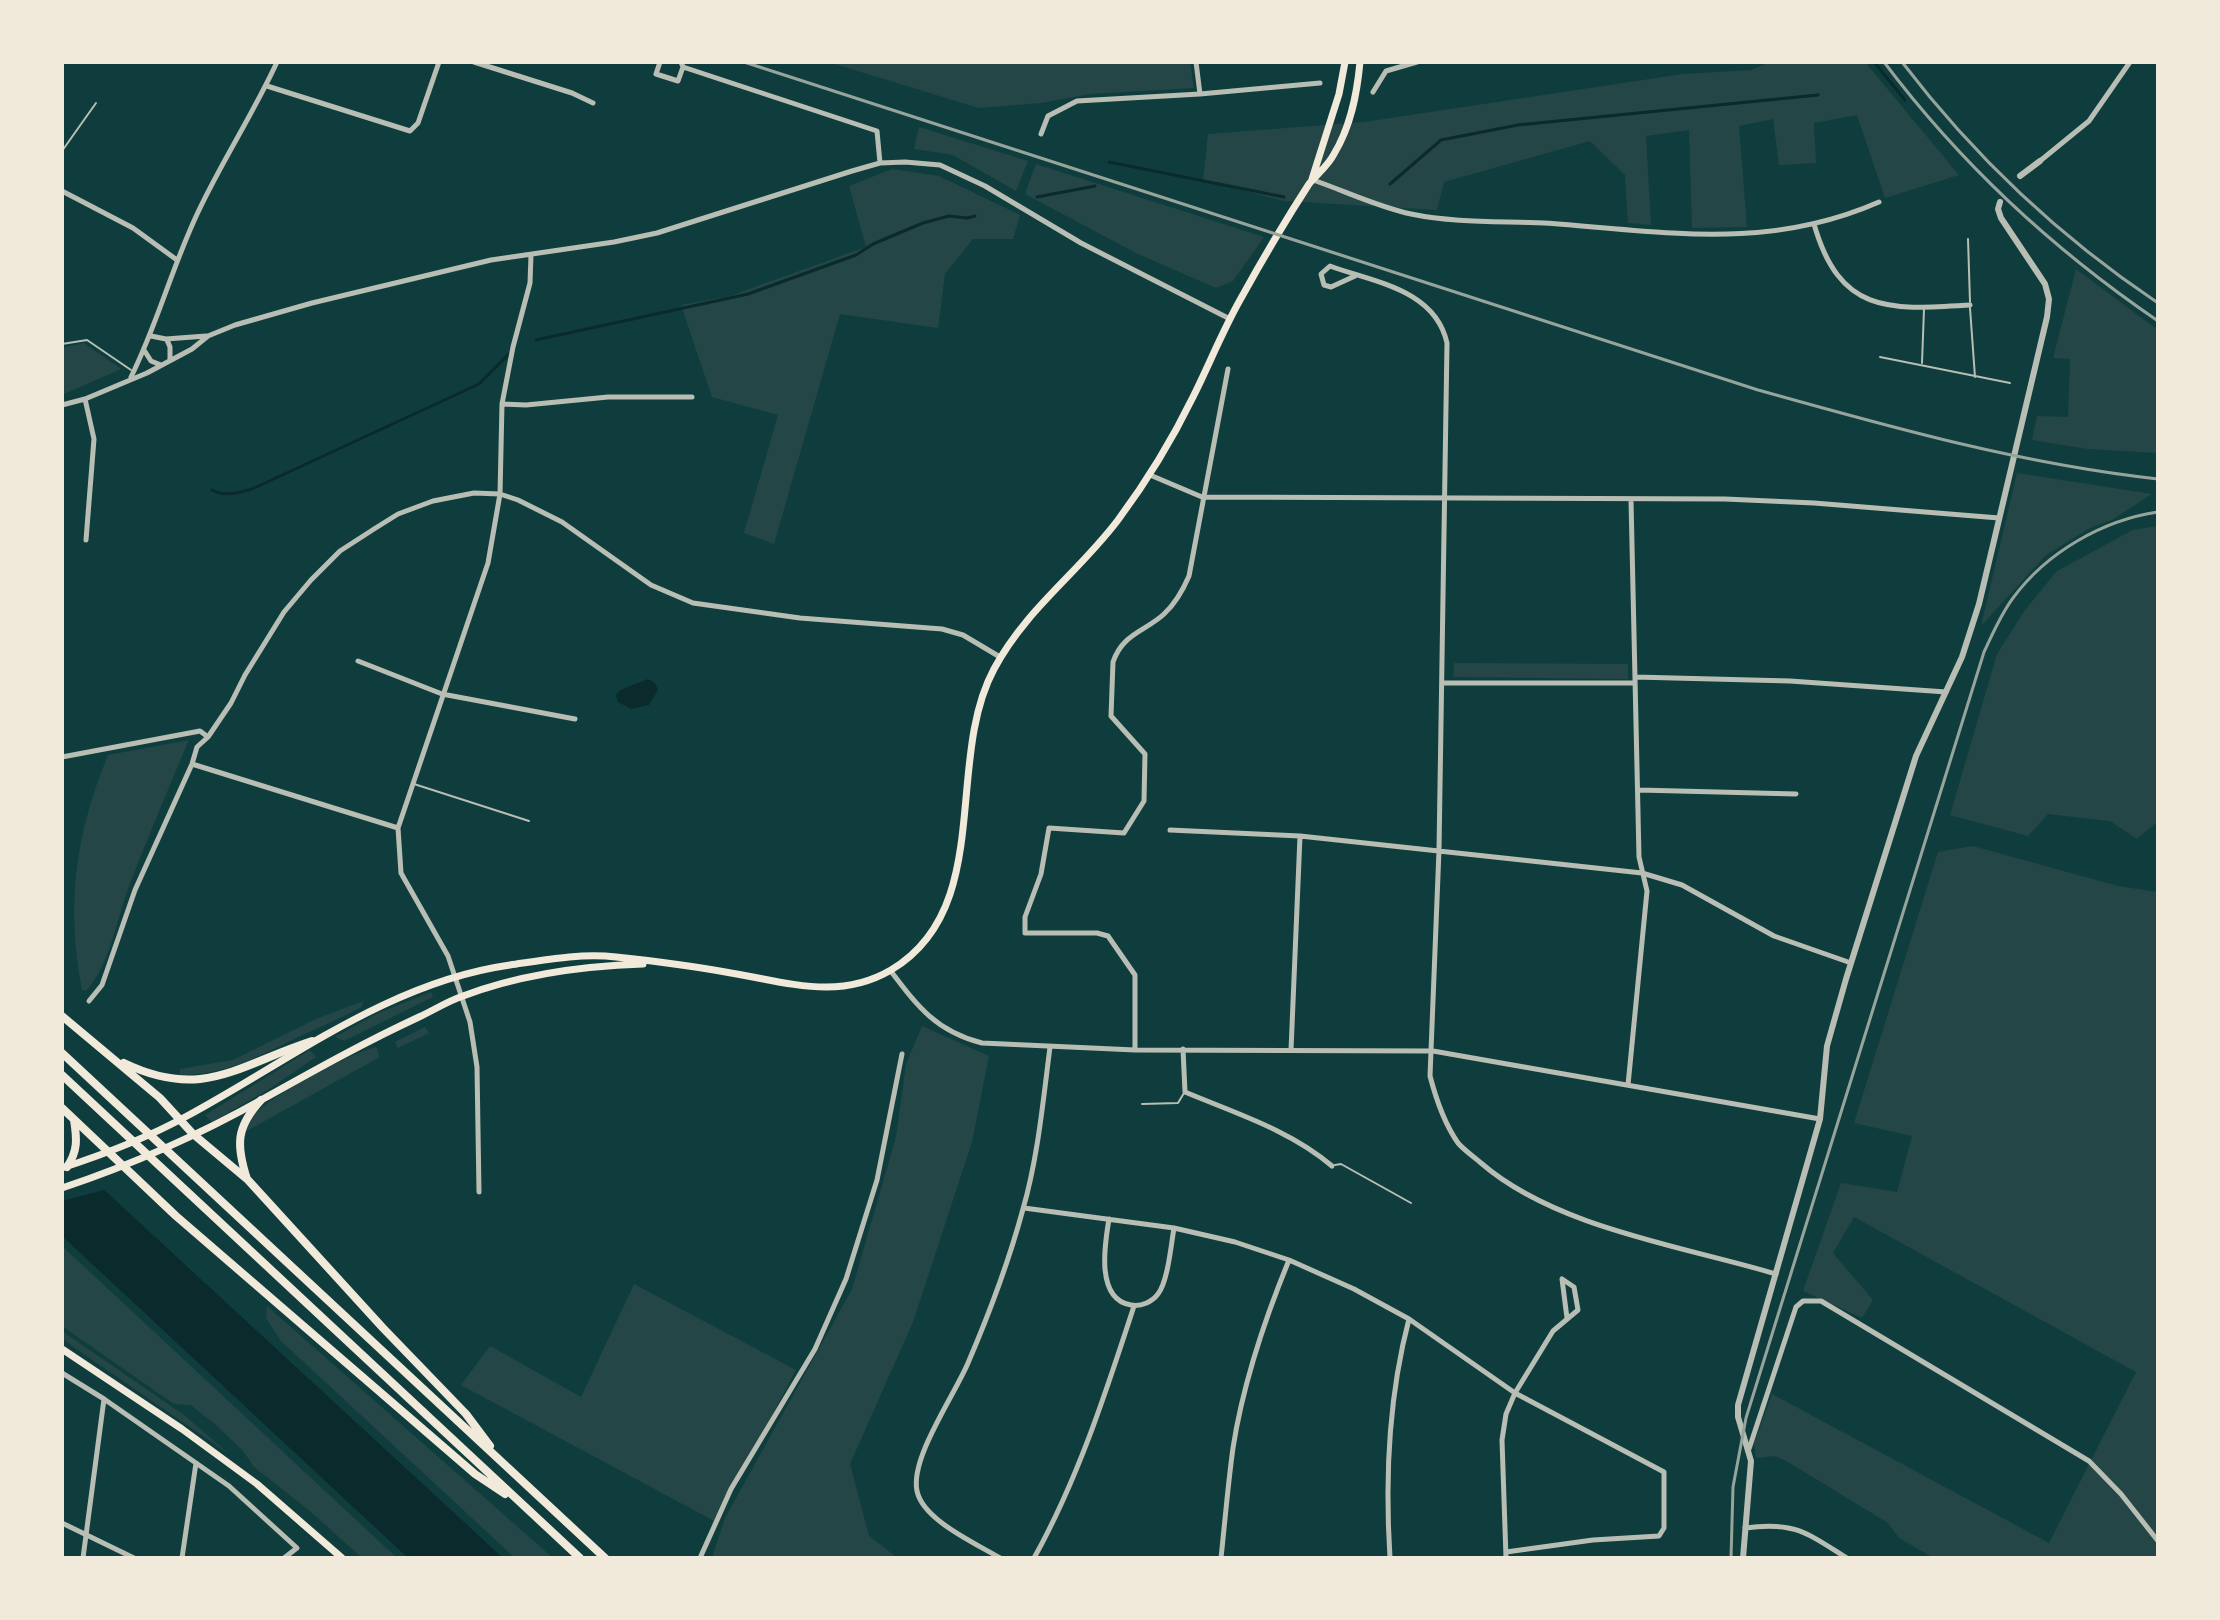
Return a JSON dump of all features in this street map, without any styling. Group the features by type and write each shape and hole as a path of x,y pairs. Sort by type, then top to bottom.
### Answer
{"highway":[{"path":"62,1016 142,1083 182,1119 193,1134 248,1180 466,1414 503,1463"},
{"path":"112,1057 156,1076 182,1081 208,1079 241,1070 277,1052 312,1041"},
{"path":"62,1053 605,1558"},
{"path":"62,1075 580,1558"},
{"path":"248,1180 241,1161 240,1135 247,1115 261,1100"},
{"path":"62,1108 176,1216 475,1474 525,1508"},
{"path":"64,1168 75,1156 77,1147 74,1119"}],"main road":[{"path":"64,1168 109,1152 182,1119 312,1041 364,1014 456,977 504,965 610,956 822,989 870,980 890,970 921,945 941,918 953,886 961,849 971,734 988,679 1032,611 1114,526 1150,475 1189,405 1230,319 1312,179 1339,94 1345,62"},
{"path":"1312,179 1332,158 1347,126 1355,100 1360,62"},
{"path":"62,1188 124,1166 193,1134 261,1100 334,1057 462,996 558,970 665,964"},
{"path":"62,1349 182,1429 257,1484 342,1558"}],"street":[{"path":"130,378 151,336 177,260 200,208 277,62"},
{"path":"266,86 410,131 418,123 439,62"},
{"path":"474,62 572,93 593,103"},
{"path":"660,62 656,74 678,81 682,64 877,131 880,163"},
{"path":"1196,62 1200,94"},
{"path":"1373,92 1386,71 1417,62"},
{"path":"2020,176 2089,121 2130,62"},
{"path":"1041,134 1048,116 1077,101 1320,83"},
{"path":"62,405 85,399 161,365 192,349 208,336 235,325 491,260 657,233 880,163 940,165 985,186 1081,243 1230,319"},
{"path":"1312,179 1409,214 1470,221 1544,223 1700,235 1742,236 1814,224 1879,202"},
{"path":"62,191 133,228 177,260"},
{"path":"1743,1558 1751,1461 1738,1417 1738,1405 1820,1119 1826,1084 1827,1046 1851,963 1916,756 1962,657 1979,604 2021,435 2049,299 2040,275 2001,218 1998,209 2000,202"},
{"path":"1814,224 1827,258 1852,290 1881,305 1897,309 1970,305"},
{"path":"479,1192 477,1067 470,1022 448,956 401,873 398,828 488,563 500,494 502,404 530,283 531,255"},
{"path":"1355,276 1331,287 1324,285 1321,274 1330,266 1414,297 1427,306 1444,328 1447,343 1443,683 1430,1076 1437,1103 1459,1144 1496,1176 1539,1199 1621,1231 1776,1274"},
{"path":"151,336 166,339 208,336"},
{"path":"166,339 170,359"},
{"path":"143,350 151,361 161,365"},
{"path":"1135,1050 1135,975 1108,936 1097,933 1025,933 1025,917 1041,874 1049,828 1124,833 1144,801 1145,754 1111,716 1113,662 1137,630 1164,614 1180,596 1189,576 1228,369"},
{"path":"502,404 526,405 608,397 692,397"},
{"path":"85,399 94,439 86,540"},
{"path":"1150,475 1202,497 1814,503 1999,518"},
{"path":"89,1001 102,985 135,890 197,747 208,737 231,703 284,612 311,580 340,551 398,514 433,501 474,493 500,494 562,522 651,585 693,603 800,618 942,629 963,635 1000,657"},
{"path":"1628,1085 1647,891 1639,857 1631,500"},
{"path":"358,661 442,694 575,719"},
{"path":"1443,683 1790,681 1946,692"},
{"path":"62,757 200,731 208,737"},
{"path":"192,764 398,828"},
{"path":"1639,790 1796,794"},
{"path":"1170,830 1300,836 1642,873 1682,885 1774,936 1851,963"},
{"path":"1291,1050 1300,836"},
{"path":"890,970 920,1009 942,1028 982,1043 1135,1050 1433,1051 1820,1119"},
{"path":"1000,1558 923,1508 917,1490 917,1466 967,1365 1024,1208 1040,1128 1050,1047"},
{"path":"1183,1049 1185,1092 1292,1137 1310,1147 1332,1166"},
{"path":"700,1558 731,1489 815,1349 846,1279 877,1180 902,1054"},
{"path":"1024,1208 1174,1228 1235,1242 1289,1260 1354,1289 1409,1319 1515,1393 1664,1472 1664,1528 1659,1536 1593,1540 1506,1555 1502,1440 1506,1414 1515,1393 1553,1331 1578,1310 1574,1287 1562,1279 1567,1318"},
{"path":"1109,1219 1105,1271 1113,1294 1121,1302 1134,1306 1147,1303 1158,1294 1174,1228"},
{"path":"1221,1558 1233,1448 1246,1387 1266,1316 1289,1260"},
{"path":"1749,1449 1796,1307 1803,1301 1821,1301 2089,1461 2121,1494 2158,1541"},
{"path":"1034,1558 1073,1477 1101,1407 1134,1306"},
{"path":"1390,1558 1391,1454 1399,1356 1409,1319"},
{"path":"62,1373 229,1486 297,1548 284,1558"},
{"path":"83,1558 104,1399"},
{"path":"182,1558 196,1463"},
{"path":"62,1523 134,1558"},
{"path":"1744,1528 1767,1525 1797,1529 1847,1558"}],"lane":[{"path":"62,151 96,103"},
{"path":"1968,239 1975,377"},
{"path":"1922,365 1924,308"},
{"path":"62,344 87,340 134,371"},
{"path":"1880,357 2010,383"},
{"path":"413,784 529,821"},
{"path":"1142,1104 1178,1103 1185,1092"},
{"path":"1332,1166 1341,1164 1411,1203"}],"shaded area":[{"path":"828,62 1190,62 1194,88 1091,94 1041,103 979,108"},
{"path":"1769,62 1865,62 1959,175 1885,198 1857,115 1814,123 1816,163 1779,165 1773,119 1739,126 1747,227 1692,228 1689,130 1646,136 1651,225 1628,223 1625,175 1590,141 1444,182 1437,210 1284,201 1203,180 1208,134 1364,122 1683,74 1752,70"},
{"path":"919,127 1028,161 1016,191 953,155 914,149"},
{"path":"1036,164 1264,237 1233,281 1216,288 1138,254 1025,194"},
{"path":"892,169 939,176 1020,215 1013,239 973,239 945,274 938,328 840,314 774,544 744,533 778,415 712,397 681,305 730,296 866,247 849,186"},
{"path":"2076,269 2158,330 2158,453 2088,449 2032,440 2037,416 2068,417 2070,359 2053,358"},
{"path":"84,343 121,369 62,395 62,348"},
{"path":"2017,473 2152,494 2112,520 2090,528 2046,555 1981,626"},
{"path":"2158,526 2158,821 2137,839 2110,821 2048,814 2028,836 1950,815 1997,654 2025,610 2057,571 2133,530"},
{"path":"1454,663 1628,664 1628,679 1453,677"},
{"path":"648,679 655,683 658,690 649,705 631,709 618,702 616,695 620,690"},
{"path":"189,740 128,889 107,956 86,991 82,990 75,929 77,871 88,814 108,755"},
{"path":"1973,846 2118,886 2158,892 2158,1558 1934,1558 1899,1538 1888,1523 1788,1462 1775,1456 1756,1458 1754,1443 1772,1394 2049,1543 2136,1372 1854,1217 1833,1253 1873,1300 1862,1318 1803,1291 1841,1183 1897,1192 1912,1136 1854,1123 1938,852"},
{"path":"431,992 433,997 344,1041 335,1037 376,1014"},
{"path":"363,1001 362,1007 244,1062 221,1070 179,1075 180,1069 233,1060 316,1019"},
{"path":"922,1026 989,1056 972,1142 913,1322 850,1464 869,1536 898,1558 712,1558 725,1518 852,1289 896,1137 906,1064"},
{"path":"425,1027 429,1033 398,1048 395,1042"},
{"path":"376,1047 378,1058 245,1132 257,1112 282,1093 333,1065"},
{"path":"310,1050 316,1057 269,1089 212,1122 205,1115"},
{"path":"62,1151 503,1558 408,1558 62,1236"},
{"path":"62,1246 397,1558 361,1557 254,1467 243,1451 191,1405 174,1404 62,1326"},
{"path":"634,1284 796,1370 716,1522 461,1385 490,1346 581,1397"},
{"path":"267,1306 553,1558 515,1558 281,1341 266,1318"},
{"path":"62,1331 184,1415 229,1454 75,1348 62,1338"}],"pier":[{"path":"65,1148 108,1189 62,1201 62,1152"}],"waterway":[{"path":"1874,62 1905,100"},
{"path":"1390,184 1441,140 1518,125 1818,95"},
{"path":"1109,162 1284,197"},
{"path":"1037,197 1095,186"},
{"path":"536,340 748,294 856,255 873,244 923,223 949,216 975,216"},
{"path":"212,490 227,494 252,489 479,384 509,354"}],"railway":[{"path":"744,62 1758,390 2006,454 2158,479"},
{"path":"1884,62 1944,135 2010,203 2082,265 2158,321"},
{"path":"1902,62 1958,130 2020,193 2087,251 2158,303"},
{"path":"1731,1558 1733,1487 1746,1418 1984,652 2009,604 2042,566 2097,531 2117,522 2158,512"}]}
